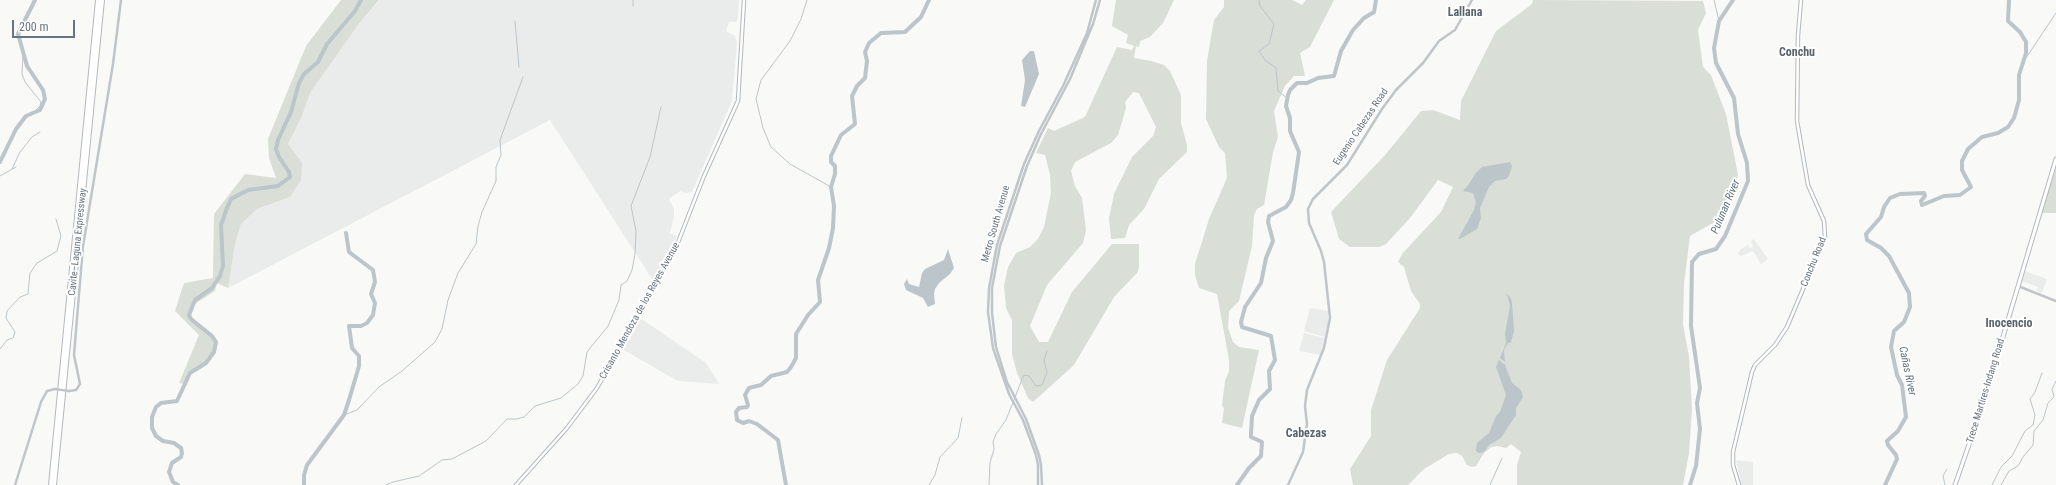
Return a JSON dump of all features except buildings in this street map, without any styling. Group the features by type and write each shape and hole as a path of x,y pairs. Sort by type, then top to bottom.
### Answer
{"highway":[{"name":"Cavite–Laguna Expressway","path":"51,485 98,0"},
{"name":"Cavite–Laguna Expressway","path":"54,485 102,0"}],"main road":[{"name":"Crisanto Mendoza de los Reyes Avenue","path":"516,485 567,428 597,388 675,250 704,176 738,101 744,0"},
{"name":"Conchu Road","path":"1739,485 1733,465 1733,452 1752,372 1755,365 1785,331 1814,266 1825,237 1824,221 1808,185 1797,121 1797,51 1801,0"},
{"name":"Trece Martires-Indang Road","path":"1955,485 1973,438 2056,159"}],"street":[{"path":"15,485 41,402 47,391 55,389 69,391 77,389 80,382 74,355 83,246 110,86 121,0"},
{"name":"Metro South Avenue","path":"1038,485 1038,465 1036,455 1023,420 1011,399 1000,371 990,330 988,301 993,260 1011,198 1039,131 1063,86 1084,40 1096,0"},
{"name":"Metro South Avenue","path":"1042,485 1039,455 1026,419 1013,394 1004,370 993,329 991,301 996,260 1012,206 1041,134 1070,79 1093,24 1100,0"},
{"name":"Eugenio Cabezas Road","path":"1288,485 1303,452 1307,424 1306,403 1309,384 1324,348 1329,327 1324,264 1321,251 1309,223 1308,209 1314,199 1347,165 1382,109 1396,90 1423,63 1439,41 1454,30 1472,0"},
{"path":"2017,286 2056,301"}],"shaded area":[{"path":"341,0 379,0 358,25 310,93 302,116 288,144 302,163 301,180 290,197 257,209 241,224 235,244 228,288 217,283 215,291 195,304 190,310 191,319 208,331 216,342 216,347 211,358 195,368 184,384 179,383 199,335 175,311 184,283 213,278 214,214 245,174 276,178 269,158 268,139 306,46"},
{"path":"380,0 739,0 738,18 736,22 729,22 726,31 735,36 737,43 732,101 692,192 686,193 680,191 669,199 674,209 670,233 677,236 654,282 550,120 228,288 235,244 241,224 257,209 290,197 301,180 287,146 302,116 310,93 358,25"},
{"path":"1116,0 1174,0 1163,23 1150,37 1140,41 1139,47 1136,46 1134,58 1164,65 1170,71 1181,95 1181,123 1187,145 1187,152 1159,179 1144,209 1129,225 1125,238 1111,239 1109,218 1114,194 1132,157 1153,136 1156,127 1139,93 1133,92 1125,102 1126,108 1118,135 1111,143 1075,162 1071,171 1075,186 1082,198 1086,230 1083,243 1047,285 1030,326 1039,342 1048,342 1072,292 1112,244 1139,244 1139,268 1137,273 1114,297 1074,365 1033,402 1028,398 1017,373 1012,354 1012,320 1006,308 1004,286 1008,267 1016,253 1030,247 1038,239 1044,227 1051,193 1050,175 1045,155 1036,153 1048,128 1054,131 1085,117 1117,47 1132,50 1134,46 1126,43 1128,35 1112,26"},
{"path":"1224,0 1292,0 1302,5 1306,0 1334,0 1310,47 1300,53 1305,76 1294,76 1285,86 1274,111 1278,137 1273,152 1264,205 1257,209 1254,215 1252,246 1239,301 1229,311 1228,328 1233,342 1239,347 1259,350 1242,428 1222,423 1224,409 1222,405 1225,381 1229,371 1229,360 1217,294 1199,288 1195,275 1195,264 1209,219 1227,178 1225,153 1219,147 1206,119 1207,61 1214,20 1224,7"},
{"path":"1533,0 1703,1 1706,13 1698,30 1703,67 1711,75 1726,114 1738,175 1727,215 1690,236 1684,284 1683,324 1689,357 1692,409 1689,453 1683,485 1517,485 1517,465 1521,452 1511,444 1506,448 1497,446 1491,447 1484,453 1476,466 1472,467 1467,465 1462,456 1457,453 1449,454 1424,469 1408,485 1353,485 1350,469 1371,436 1371,410 1387,360 1420,308 1420,304 1411,291 1404,267 1398,262 1402,254 1441,212 1453,187 1438,180 1410,218 1386,244 1379,247 1350,247 1339,239 1331,212 1386,154 1421,111 1433,110 1460,120 1461,101 1496,31 1532,4"},
{"path":"1030,51 1034,51 1039,74 1025,107 1021,106 1025,80 1022,60"},
{"path":"1510,162 1512,166 1509,176 1506,179 1495,181 1489,187 1480,208 1481,218 1477,229 1458,239 1474,210 1476,202 1473,193 1463,191 1482,167"},
{"path":"2056,167 2056,213 2042,213 2054,172"},
{"path":"1754,239 1768,259 1761,264 1753,251 1741,256 1738,254 1740,250 1748,245 1750,248 1753,247 1751,241"},
{"path":"948,249 954,268 935,289 935,304 928,307 923,298 906,290 904,284 907,279 909,284 919,287 922,273 925,269 944,260"},
{"path":"2025,271 2047,279 2042,293 2037,291 2038,287 2021,281"},
{"path":"1505,293 1510,297 1512,302 1514,331 1511,342 1507,344 1504,350 1505,362 1500,358 1506,343 1505,334 1510,306 1508,297"},
{"path":"1310,308 1328,311 1328,325 1325,337 1304,331"},
{"path":"640,318 706,363 719,384 678,381 622,349"},
{"path":"1304,333 1325,338 1321,355 1299,351"},
{"path":"1499,360 1505,365 1512,383 1521,390 1523,397 1516,408 1516,415 1501,438 1489,445 1484,452 1479,453 1476,451 1477,443 1489,433 1496,416 1500,412 1506,395 1496,367"},
{"path":"1736,460 1753,462 1753,485 1741,485"}],"waterway":[{"path":"0,162 16,129 26,116 40,110 45,99 43,90 27,66 18,34 35,0"},
{"path":"178,485 173,482 169,472 172,463 181,457 181,448 174,443 163,441 156,436 152,428 152,417 156,407 161,403 177,401 190,373 206,363 214,352 216,342 212,336 191,319 189,315 195,300 212,288 220,276 223,266 221,225 227,208 231,199 248,190 278,186 290,177 289,172 279,157 276,149 278,140 291,112 299,83 304,74 318,62 327,44 355,11 361,0"},
{"path":"633,0 633,6"},
{"path":"807,0 801,19 790,41 761,80 756,99 763,128 771,147 790,164 831,187"},
{"path":"786,485 778,440 757,424 749,421 743,423 737,420 736,412 739,408 747,407 748,405 745,395 749,388 761,385 771,376 787,372 791,367 796,358 796,334 808,315 820,302 818,280 829,248 833,228 834,206 831,187 835,174 835,166 831,162 831,156 841,135 855,124 852,96 857,86 865,78 867,61 865,52 869,43 881,33 905,32 921,17 929,0"},
{"path":"1259,0 1260,6 1274,24 1269,44 1259,51 1265,60 1276,68 1278,91 1287,98"},
{"path":"1237,485 1249,468 1261,456 1262,442 1251,437 1252,416 1259,400 1270,389 1269,371 1275,360 1271,336 1242,327 1241,322 1245,307 1261,283 1266,258 1273,241 1268,222 1269,216 1286,207 1291,200 1293,193 1299,152 1290,131 1290,118 1286,106 1288,95 1290,90 1297,83 1307,83 1318,78 1334,76 1341,51 1353,30 1364,18 1374,12 1376,0"},
{"path":"1714,0 1719,21"},
{"name":"Pulunan River","path":"1690,485 1696,466 1700,429 1697,403 1700,388 1691,326 1692,262 1699,254 1716,249 1725,236 1748,181 1747,163 1738,134 1734,98 1716,63 1714,48 1719,21 1733,0"},
{"name":"Cañas River","path":"1885,485 1897,459 1887,441 1898,431 1906,417 1902,385 1897,375 1891,347 1894,331 1904,322 1910,307 1909,293 1889,256 1881,248 1867,240 1866,234 1881,217 1884,207 1890,198 1900,194 1924,193 1925,196 1921,201 1922,205 1944,196 1960,195 1971,187 1962,170 1962,161 1968,149 1982,137 1998,133 2008,127 2014,118 2019,100 2019,75 2026,53 2026,42 2020,32 2008,21 2009,0"},
{"path":"2022,64 2056,13"},
{"path":"515,21 519,67"},
{"path":"23,53 22,74 25,82 41,102 40,106 32,114"},
{"path":"344,415 357,410 379,387 402,371 435,342 442,329 448,300 458,273 476,244 478,226 482,212 496,181 496,167 501,155 500,140 523,77"},
{"path":"386,485 419,476 442,460 452,459 486,441 507,419 524,417 535,406 561,398 578,384 583,376 587,352 608,326 619,300 621,285 627,281 632,270 635,254 636,231 631,206 650,157 661,107"},
{"path":"12,169 20,152 32,137 40,132"},
{"path":"0,176 16,167"},
{"path":"0,349 7,340 13,338 15,332 6,318 7,311 20,297 28,294 30,273 37,263 57,251 61,236 56,219"},
{"path":"304,485 304,475 307,465 344,415 359,366 359,356 352,348 349,326 361,326 367,323 373,315 375,303 371,294 375,282 373,270 349,252 346,233"},
{"path":"1021,381 1024,375 1029,376 1036,386 1042,385 1047,373 1044,360 1047,351"},
{"path":"1992,485 2001,467 2012,456 2025,431 2033,425 2035,415 2030,399 2035,392 2042,373"},
{"path":"2001,485 2009,471 2018,466 2033,445 2034,431 2043,420 2048,403 2054,397 2052,389 2056,381"},
{"path":"989,485 990,463 994,449 993,442 996,434 1006,420 1021,382"},
{"path":"929,485 935,475 940,457 958,438 962,418"},
{"path":"1490,485 1502,458"},
{"path":"1945,485 1943,476 1947,469"}],"district":[{"name":"Lallana","path":"1465,13"},
{"name":"Conchu","path":"1797,53"},
{"name":"Inocencio","path":"2009,324"},
{"name":"Cabezas","path":"1306,434"}]}
